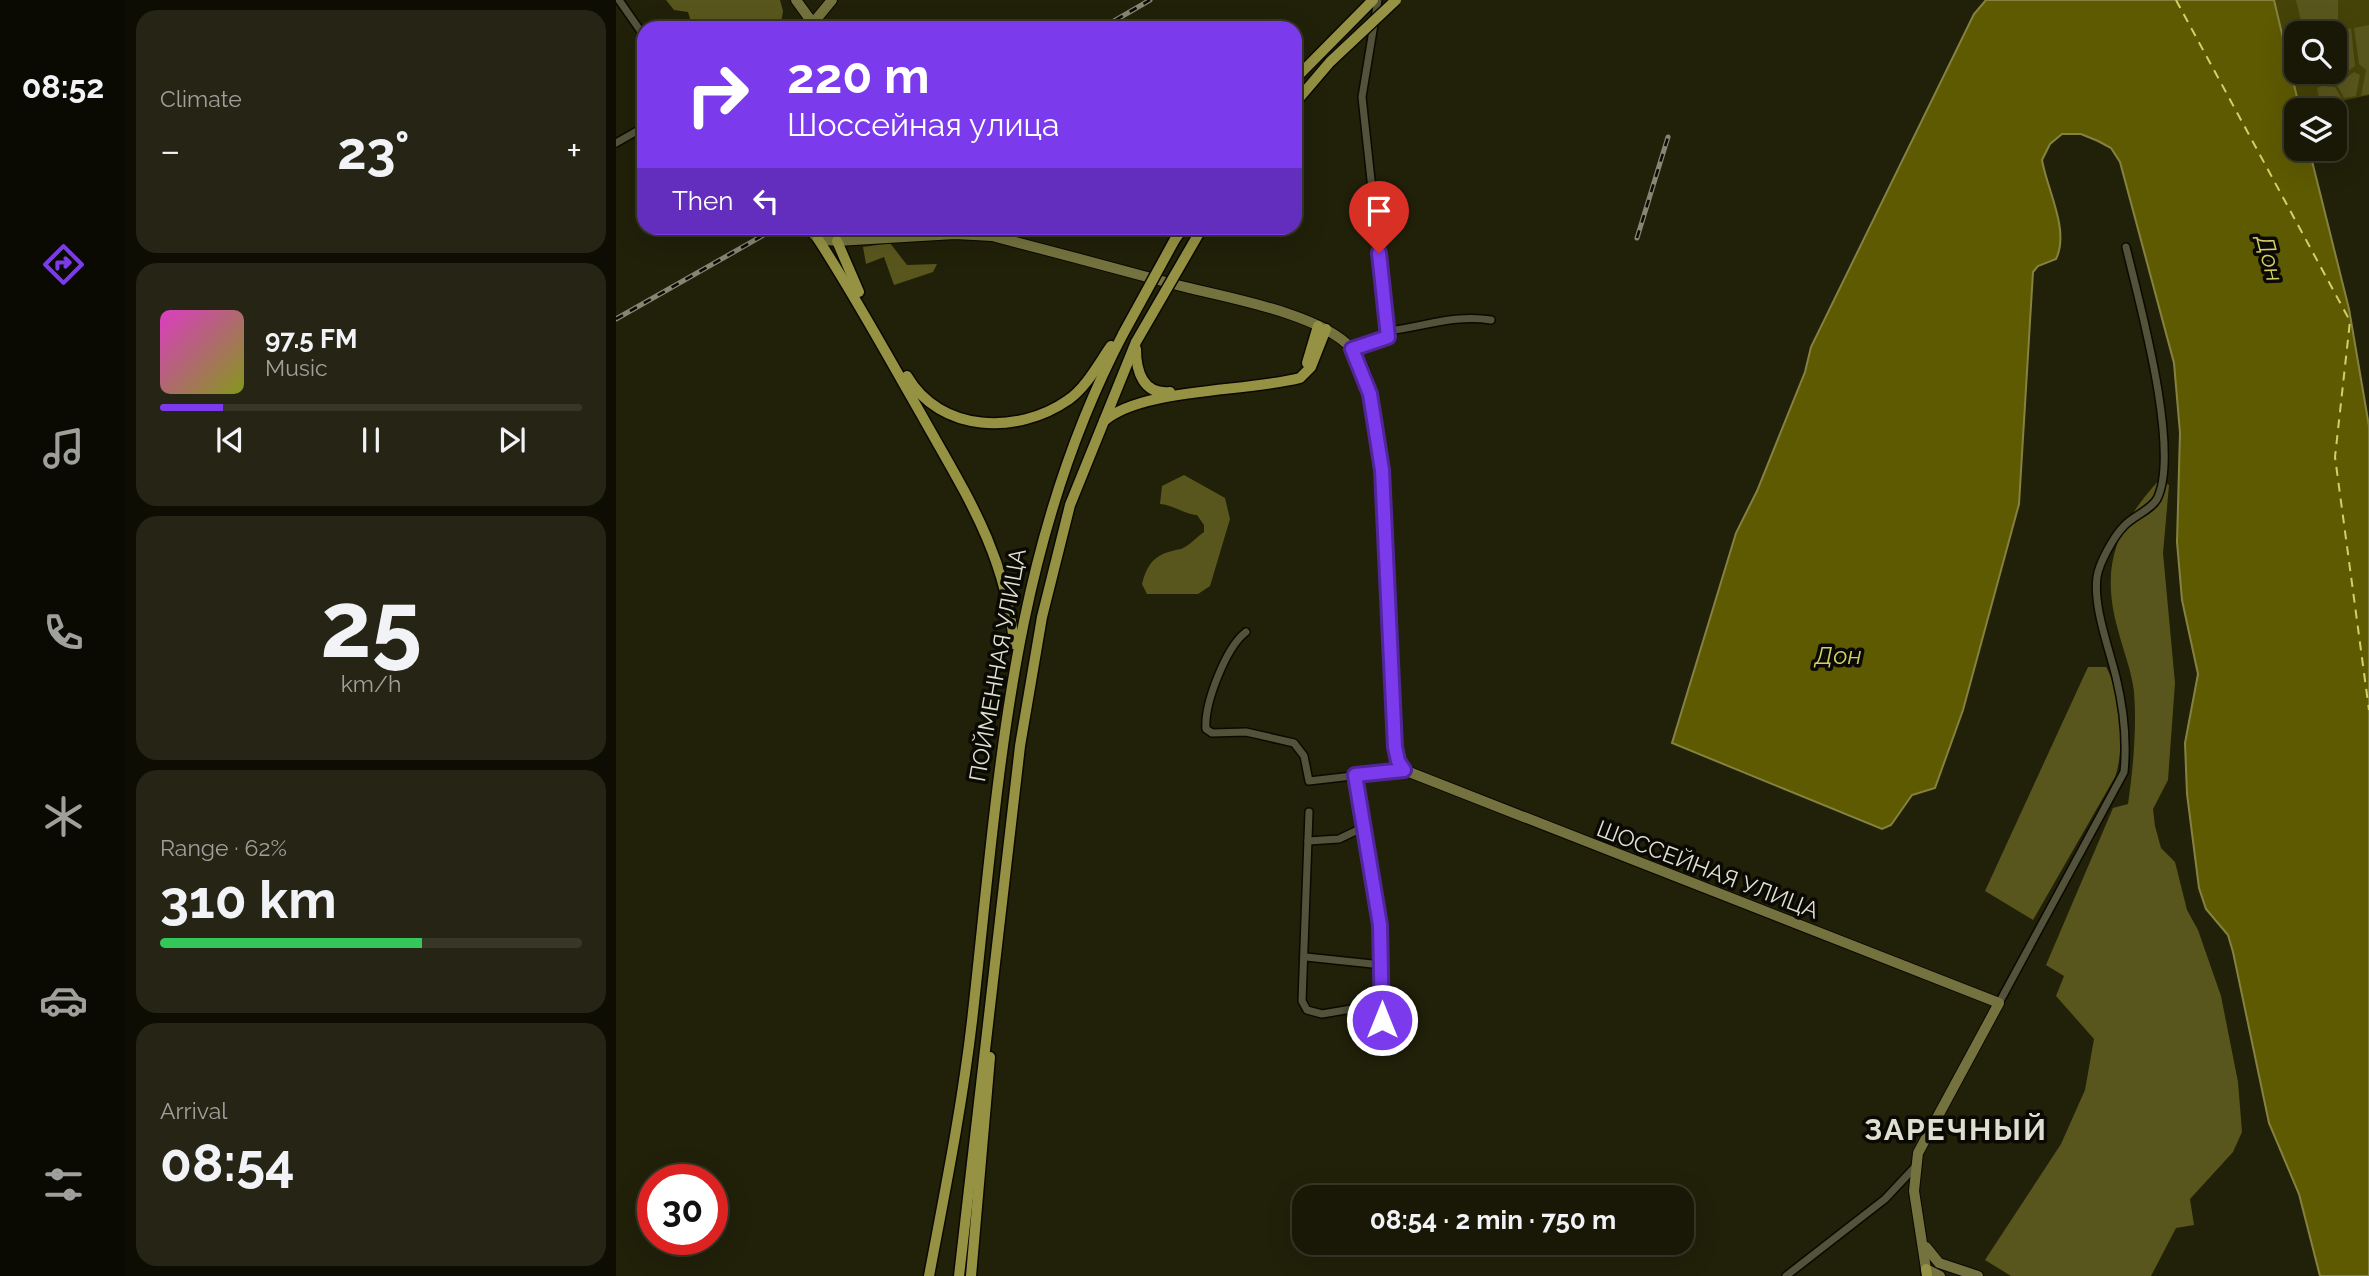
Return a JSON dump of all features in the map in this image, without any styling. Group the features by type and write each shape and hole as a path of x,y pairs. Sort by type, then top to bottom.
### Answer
{"main road":[{"path":"796,0 809,21"},
{"path":"814,21 832,0"},
{"path":"1302,72 1376,0"},
{"path":"1302,95 1330,62 1396,0"},
{"path":"814,235 969,495 985,528 1008,596 1014,643 1011,695"},
{"path":"834,235 854,282 913,386 929,401 958,419 980,424 1020,422 1070,399 1115,340 1122,336 1179,235"},
{"path":"818,239 837,241 938,235"},
{"path":"974,235 992,236 1277,311 1322,327 1352,349 1370,394 1381,458 1395,747 1398,761 1404,770"},
{"name":"ПОЙМЕННАЯ УЛИЦА","path":"989,1012 1020,746 1042,617 1070,505 1136,342 1198,235"},
{"path":"830,258 837,241"},
{"path":"1136,342 1139,375 1146,386 1163,393 1296,372 1306,364 1322,327"},
{"path":"1102,423 1117,410 1140,402 1300,378 1311,367 1322,327"},
{"name":"ПОЙМЕННАЯ УЛИЦА","path":"927,1276 953,1158 972,1019 993,812 1023,618 1053,499 1094,392 1122,336"},
{"name":"ШОССЕЙНАЯ УЛИЦА","path":"1404,770 1999,1003"},
{"path":"1940,1276 1927,1273 1914,1191 1915,1167 1923,1140 1999,1003"},
{"path":"960,1276 989,1012"},
{"path":"971,1276 989,1059 989,1012"},
{"path":"1921,1237 1931,1256 1939,1263 1978,1276"}],"street":[{"path":"619,0 637,26"},
{"path":"1376,0 1362,97 1388,334"},
{"path":"616,143 637,131"},
{"path":"1999,1003 2124,772 2126,754 2117,680 2102,627 2097,577 2123,526 2156,500 2162,480 2164,432 2146,328 2126,247"},
{"path":"1352,349 1388,334 1455,318 1491,320"},
{"name":"ШОССЕЙНАЯ УЛИЦА","path":"1246,632 1236,640 1213,688 1205,719 1206,729 1212,733 1256,733 1294,743 1304,756 1309,781 1404,770"},
{"path":"1355,775 1380,925 1382,1020 1387,1030 1400,1041"},
{"path":"1309,812 1306,957 1301,985 1307,1010 1322,1014 1381,1004"},
{"path":"1307,841 1339,839 1364,827"},
{"path":"1306,957 1382,965"},
{"path":"1786,1276 1885,1199 1915,1167"}],"shaded area":[{"path":"666,0 780,0 783,11 781,21 691,21 688,12 674,10"},
{"path":"2274,0 2369,0 2369,95 2347,100 2297,98 2294,84 2347,84 2347,21 2284,21 2284,42"},
{"path":"2296,0 2338,0 2338,21 2301,21"},
{"path":"2369,25 2369,94 2361,96 2366,70 2359,64 2354,28"},
{"path":"2351,28 2355,66 2347,72 2347,29"},
{"path":"2354,72 2360,75 2356,96 2344,98 2337,85 2347,84 2347,77"},
{"path":"2335,87 2341,98 2319,98 2317,88"},
{"path":"890,243 907,265 937,264 933,272 894,285 884,257 866,264 863,247"},
{"path":"1184,475 1225,498 1230,519 1210,586 1198,594 1147,594 1142,584 1151,563 1166,553 1184,548 1204,532 1204,525 1197,515 1160,504 1162,486"},
{"path":"2159,480 2169,485 2163,553 2175,683 2168,780 2153,809 2155,826 2161,848 2175,862 2187,910 2198,930 2221,996 2238,1082 2242,1132 2233,1152 2190,1199 2194,1225 2176,1228 2151,1276 2011,1276 1985,1260 2061,1144 2085,1090 2094,1039 2056,996 2064,976 2046,965 2113,808 2128,804 2134,748 2134,692 2113,607 2112,567 2122,532"},
{"path":"2088,667 2106,667 2115,691 2121,737 2118,766 2115,777 2033,920 1985,891"}],"water":[{"name":"Дон","path":"1986,0 2274,0 2284,42 2284,84 2294,84 2297,98 2284,98 2284,161 2312,161 2349,309 2369,426 2369,1276 2320,1276 2299,1194 2269,1123 2228,935 2206,909 2199,888 2187,794 2185,743 2198,674 2182,600 2177,542 2180,433 2174,363 2120,162 2111,148 2081,134 2062,134 2050,144 2042,160 2059,223 2060,248 2056,259 2038,266 2033,272 2019,504 1963,710 1935,788 1912,795 1891,825 1882,829 1672,743 1736,533 1757,491 1805,372 1811,347 1974,14"}],"ferry route":[{"path":"2176,0 2350,321 2335,457 2369,710"}],"railway":[{"path":"1114,21 1150,0"},
{"path":"1637,238 1668,137"},
{"path":"616,319 764,235"}],"district":[{"name":"ЗАРЕЧНЫЙ","path":"1956,1129"}],"route":[{"path":"1379,253 1388,337 1352,349 1362,368 1377,428 1382,470 1395,747 1398,761 1404,770 1355,775 1380,925 1382,1020"}]}
